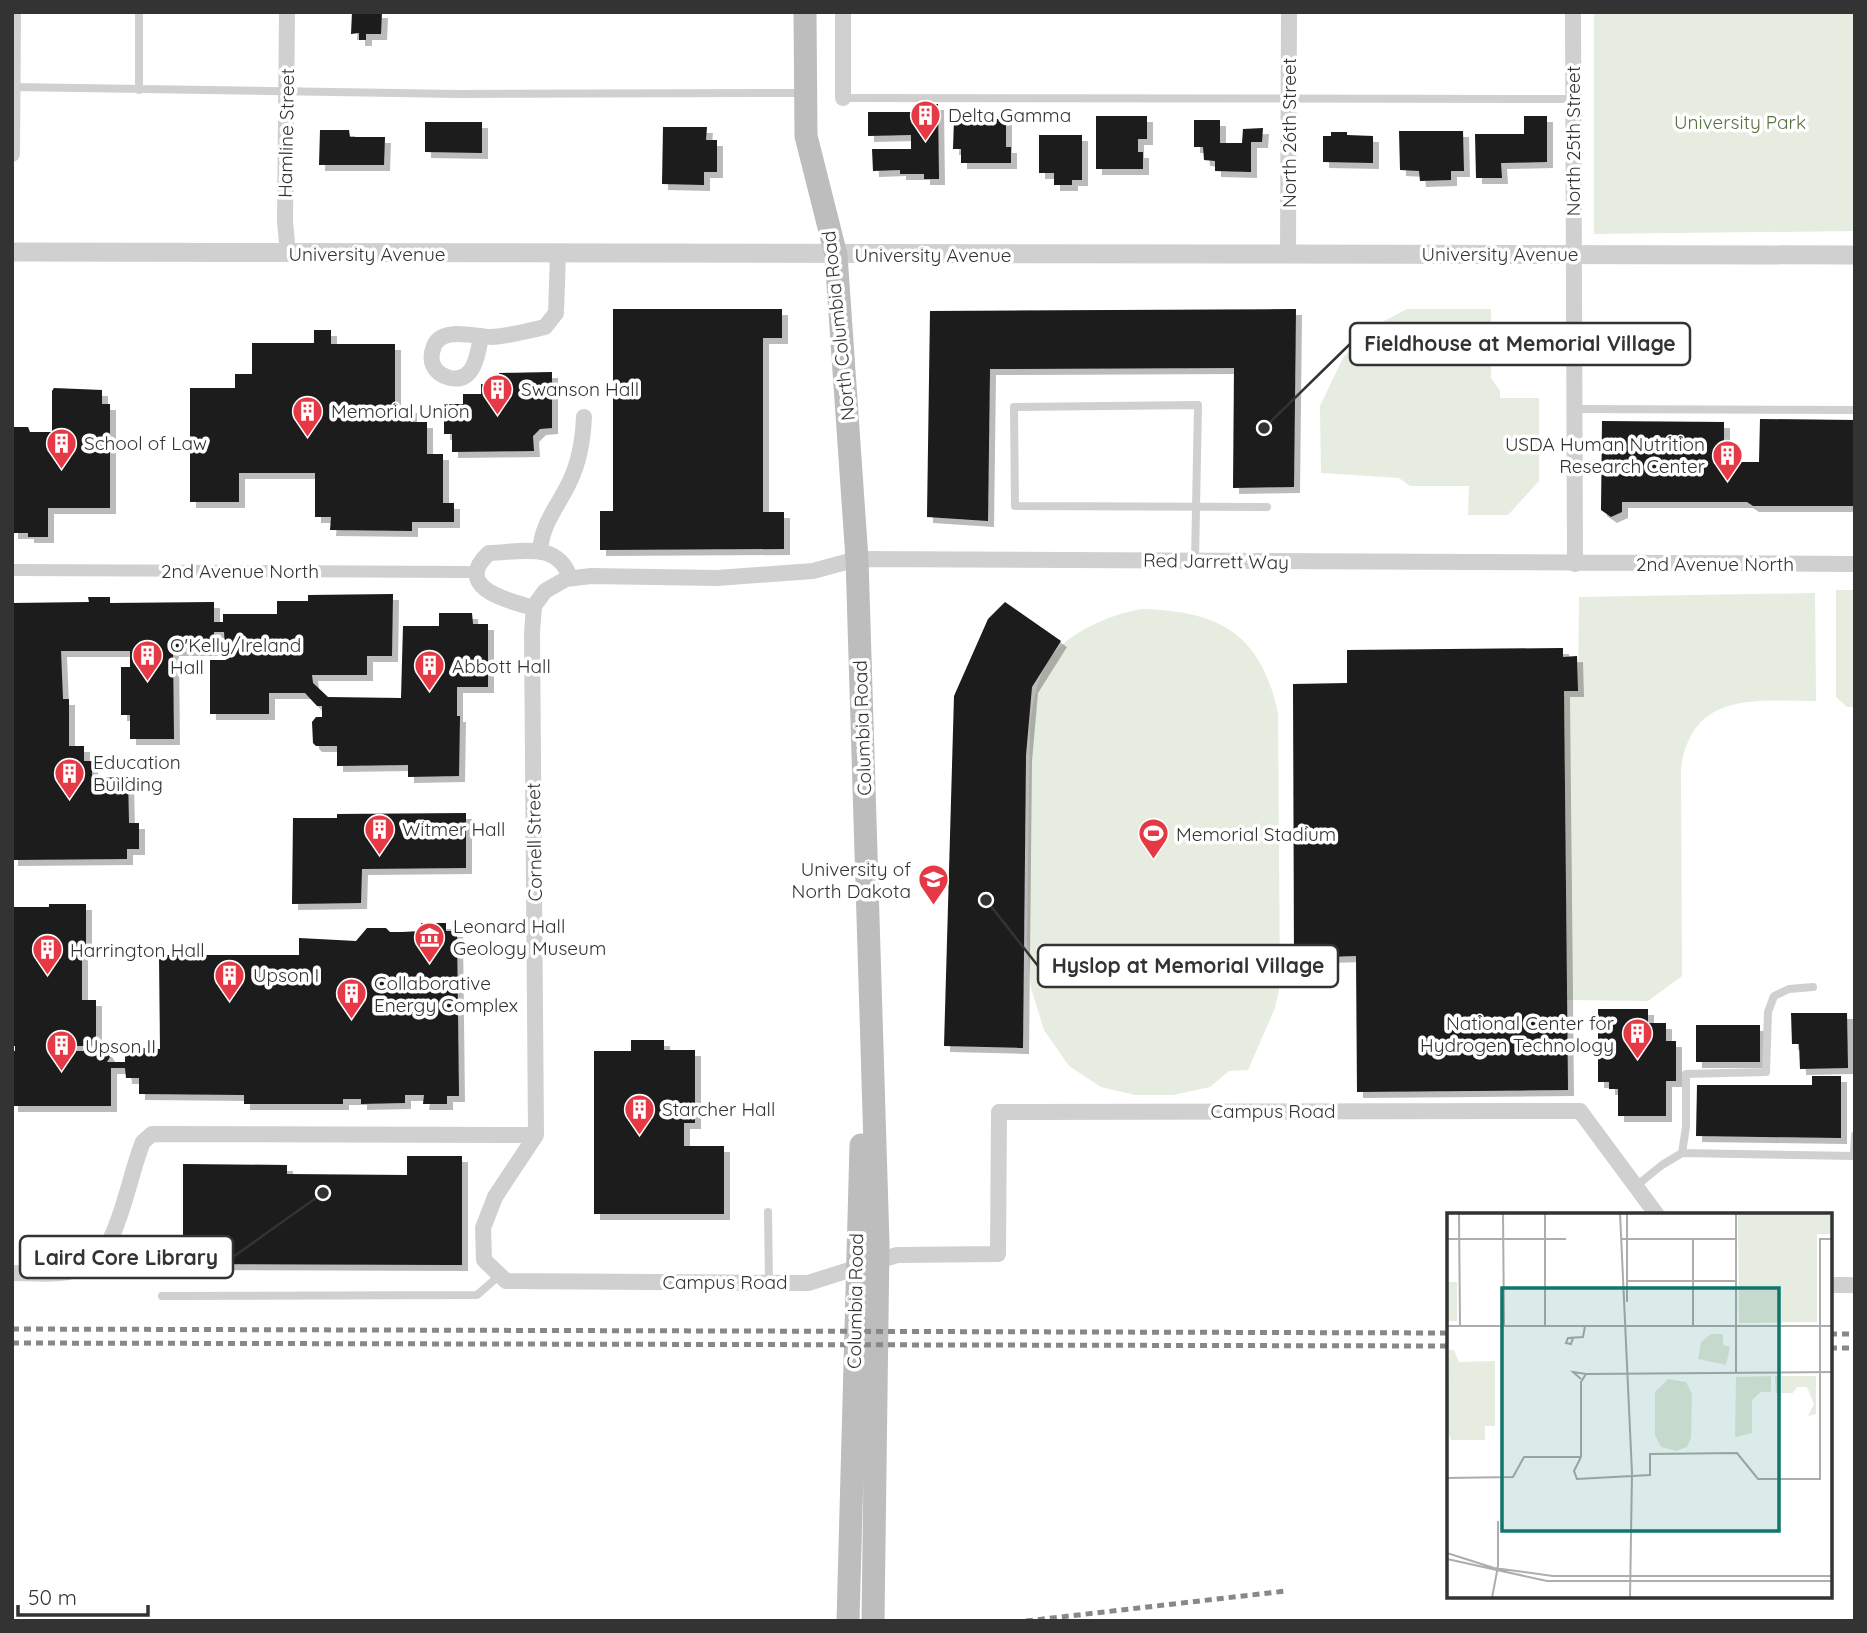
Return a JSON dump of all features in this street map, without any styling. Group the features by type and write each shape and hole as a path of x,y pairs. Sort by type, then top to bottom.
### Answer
{"main road":[{"name":"North Columbia Road","path":"805,12 806,136 836,255 857,559"},
{"name":"Columbia Road","path":"857,559 878,1299 873,1621"},
{"name":"Columbia Road","path":"848,1621 857,1230 869,981"}],"street":[{"path":"12,154 13,12"},
{"name":"Hamline Street","path":"288,12 285,222 288,254"},
{"path":"843,12 843,98"},
{"name":"North 26th Street","path":"1289,12 1289,253"},
{"name":"North 25th Street","path":"1573,12 1575,564"},
{"name":"University Avenue","path":"12,252 1855,255"},
{"path":"481,336 510,335 545,327 556,313 558,254"},
{"path":"540,552 545,526 570,481 583,446 584,417"},
{"path":"570,578 566,565 558,557 540,552 489,553 481,561 478,571 482,589 492,595 534,608 545,590 570,578 717,578 813,571 857,559"},
{"name":"Red Jarrett Way","path":"857,559 1575,564"},
{"name":"2nd Avenue North","path":"1575,564 1855,564"},
{"name":"2nd Avenue North","path":"12,570 468,572"},
{"name":"Cornell Street","path":"534,608 536,1135"},
{"name":"Campus Road","path":"500,1275 506,1281 808,1283 897,1255 998,1254 999,1112 1580,1111 1636,1186"},
{"path":"12,1273 74,1270 88,1266 99,1258 114,1228 140,1149 152,1134 536,1135 522,1160 495,1197 483,1228 484,1260 500,1275"},
{"path":"1636,1186 1656,1213"},
{"path":"1832,1285 1855,1286"}],"lane":[{"path":"139,12 139,90"},
{"path":"13,88 288,92 805,93"},
{"path":"843,98 1573,99"},
{"path":"1195,561 1196,507 1198,405 1014,407 1015,506 1196,507 1267,507"},
{"path":"1574,409 1855,410"},
{"path":"1682,1153 1686,1127 1686,1074 1766,1072 1768,1012 1774,996 1789,989 1813,987"},
{"path":"1636,1186 1682,1153 1854,1156 1855,1135"},
{"path":"768,1212 769,1282"},
{"path":"163,1296 477,1295 500,1275"}],"green space":[{"name":"University Park","path":"1594,12 1855,12 1855,231 1594,234"},
{"path":"1407,309 1491,309 1491,378 1500,391 1500,398 1539,398 1539,481 1508,515 1468,515 1469,486 1410,486 1399,478 1321,473 1320,406 1343,358 1367,330"},
{"path":"1836,590 1855,590 1855,707 1847,707 1836,697"},
{"path":"1815,593 1816,701 1749,702 1729,706 1712,713 1698,725 1687,744 1681,769 1682,976 1648,1001 1567,1000 1564,691 1578,690 1579,597"},
{"name":"Memorial Stadium","path":"1142,609 1194,615 1233,632 1261,664 1278,713 1280,985 1275,1008 1248,1070 1229,1071 1210,1087 1173,1095 1135,1095 1101,1087 1069,1066 1044,1030 1031,988 1027,940 1030,725 1039,681 1051,657 1069,639 1092,625"}],"building":[{"path":"352,12 382,12 381,34 366,34 366,40 359,40 359,33 351,34"},
{"name":"Delta Gamma","path":"918,104 938,104 939,179 924,179 924,174 900,174 900,170 873,171 872,149 911,149 911,135 868,136 868,112 918,112"},
{"path":"1096,116 1147,116 1147,139 1138,139 1138,152 1143,152 1143,169 1096,169"},
{"path":"1524,116 1547,116 1547,162 1501,163 1502,178 1476,178 1475,134 1524,134"},
{"path":"954,119 1006,119 1006,147 1011,147 1011,163 961,163 961,149 953,149"},
{"path":"1194,120 1220,120 1220,143 1242,143 1243,129 1263,128 1262,142 1251,142 1251,172 1215,171 1215,161 1204,160 1203,147 1194,147"},
{"path":"425,122 482,122 482,153 425,152"},
{"path":"663,127 707,127 706,140 717,140 717,172 704,172 704,185 662,184"},
{"path":"320,130 349,130 350,137 385,137 384,165 319,165"},
{"path":"1399,131 1463,131 1464,171 1451,171 1451,180 1420,181 1419,171 1400,170"},
{"path":"1331,132 1373,136 1373,163 1323,162 1323,136 1331,136"},
{"path":"1039,135 1082,135 1082,180 1072,180 1072,185 1054,185 1054,173 1039,173"},
{"path":"613,309 782,309 782,338 763,338 763,512 784,512 784,549 600,550 600,511 613,511"},
{"path":"1296,309 1294,487 1233,488 1234,368 990,369 988,521 927,517 930,311"},
{"name":"Memorial Union","path":"314,330 331,330 331,344 395,344 395,407 411,407 411,422 427,422 427,454 443,454 443,503 454,503 454,522 412,522 412,531 330,530 331,517 315,517 315,473 239,473 239,502 190,502 190,388 235,388 235,374 252,374 252,343 314,343"},
{"name":"Swanson Hall","path":"552,372 552,428 540,429 533,436 534,451 452,452 452,434 444,434 444,404 463,404 463,394 481,394 481,384 499,384 499,373"},
{"name":"School of Law","path":"54,388 102,390 102,404 110,404 110,508 48,508 48,537 28,537 28,533 12,533 12,427 28,427 30,432 52,432"},
{"name":"USDA Human Nutrition Research Center","path":"1760,419 1855,420 1855,506 1753,506 1747,502 1622,502 1622,512 1611,517 1601,510 1602,421 1724,422 1724,462 1759,462"},
{"path":"393,594 392,656 367,656 367,675 312,675 313,683 328,697 401,698 403,626 439,626 439,613 472,613 473,624 488,624 488,687 457,687 457,716 460,716 459,776 408,777 408,765 337,766 337,746 316,746 313,743 312,722 316,717 322,717 322,706 317,706 305,693 269,693 269,714 210,714 210,660 226,660 224,632 214,632 214,650 173,650 174,739 130,739 130,715 121,715 121,667 130,667 130,651 61,651 63,699 69,699 69,746 84,746 84,761 92,761 92,778 128,777 129,823 139,823 139,849 127,849 127,859 12,860 12,603 89,602 88,597 110,597 110,603 214,602 214,622 223,622 223,614 277,614 277,601 308,601 308,595"},
{"path":"1005,602 1061,641 1032,687 1026,755 1023,1048 944,1046 954,696 988,619"},
{"path":"1563,648 1563,657 1577,656 1578,691 1564,691 1568,1090 1357,1092 1356,956 1294,958 1293,684 1347,683 1347,650"},
{"name":"Witmer Hall","path":"466,813 466,868 362,869 361,903 292,904 293,818 337,818 337,814"},
{"path":"49,904 86,904 82,1000 96,1000 96,1046 72,1046 72,1051 106,1051 110,1057 107,1062 125,1062 125,1047 160,1049 159,955 299,955 299,938 356,941 367,928 386,928 390,932 421,931 421,923 446,923 446,931 457,931 459,1096 447,1096 447,1104 423,1104 424,1095 405,1095 405,1103 361,1104 361,1099 343,1099 343,1104 244,1104 244,1095 139,1094 139,1078 126,1078 125,1068 111,1068 111,1106 12,1106 12,1051 15,1051 15,1046 12,1046 12,907 49,907"},
{"name":"National Center for Hydrogen Technology","path":"1598,1009 1648,1009 1648,1023 1666,1023 1666,1041 1676,1041 1676,1081 1666,1081 1666,1116 1618,1116 1618,1089 1609,1089 1609,1082 1598,1082"},
{"path":"1791,1013 1847,1013 1848,1068 1800,1069 1799,1044 1792,1044"},
{"path":"1696,1025 1760,1025 1760,1062 1696,1062"},
{"name":"Starcher Hall","path":"631,1040 664,1040 664,1050 695,1050 695,1123 684,1123 684,1146 724,1146 724,1214 594,1214 594,1051 631,1051"},
{"path":"1812,1076 1841,1076 1841,1138 1696,1136 1697,1085 1812,1085"},
{"path":"407,1156 462,1156 462,1265 183,1264 183,1164 287,1165 287,1174 407,1175"}],"railway":[{"path":"12,1329 1447,1333"},
{"path":"1832,1334 1855,1334"},
{"path":"12,1343 1447,1346"},
{"path":"1832,1348 1855,1348"},
{"path":"1026,1621 1286,1591"}],"place":[{"name":"Delta Gamma","path":"925,142"},
{"name":"Swanson Hall","path":"498,416"},
{"name":"Fieldhouse at Memorial Village","path":"1264,428"},
{"name":"Memorial Union","path":"308,438"},
{"name":"School of Law","path":"61,470"},
{"name":"USDA Human Nutrition Research Center","path":"1728,482"},
{"name":"O'Kelly/Ireland Hall","path":"147,683"},
{"name":"Abbott Hall","path":"429,693"},
{"name":"Education Building","path":"70,800"},
{"name":"Witmer Hall","path":"379,856"},
{"name":"Memorial Stadium","path":"1153,861"},
{"name":"Hyslop at Memorial Village","path":"986,900"},
{"name":"University of North Dakota","path":"934,907"},
{"name":"Leonard Hall Geology Museum","path":"430,964"},
{"name":"Harrington Hall","path":"47,977"},
{"name":"Upson I","path":"230,1002"},
{"name":"Collaborative Energy Complex","path":"351,1021"},
{"name":"National Center for Hydrogen Technology","path":"1637,1061"},
{"name":"Upson II","path":"62,1073"},
{"name":"Starcher Hall","path":"639,1136"},
{"name":"Laird Core Library","path":"323,1193"}]}
